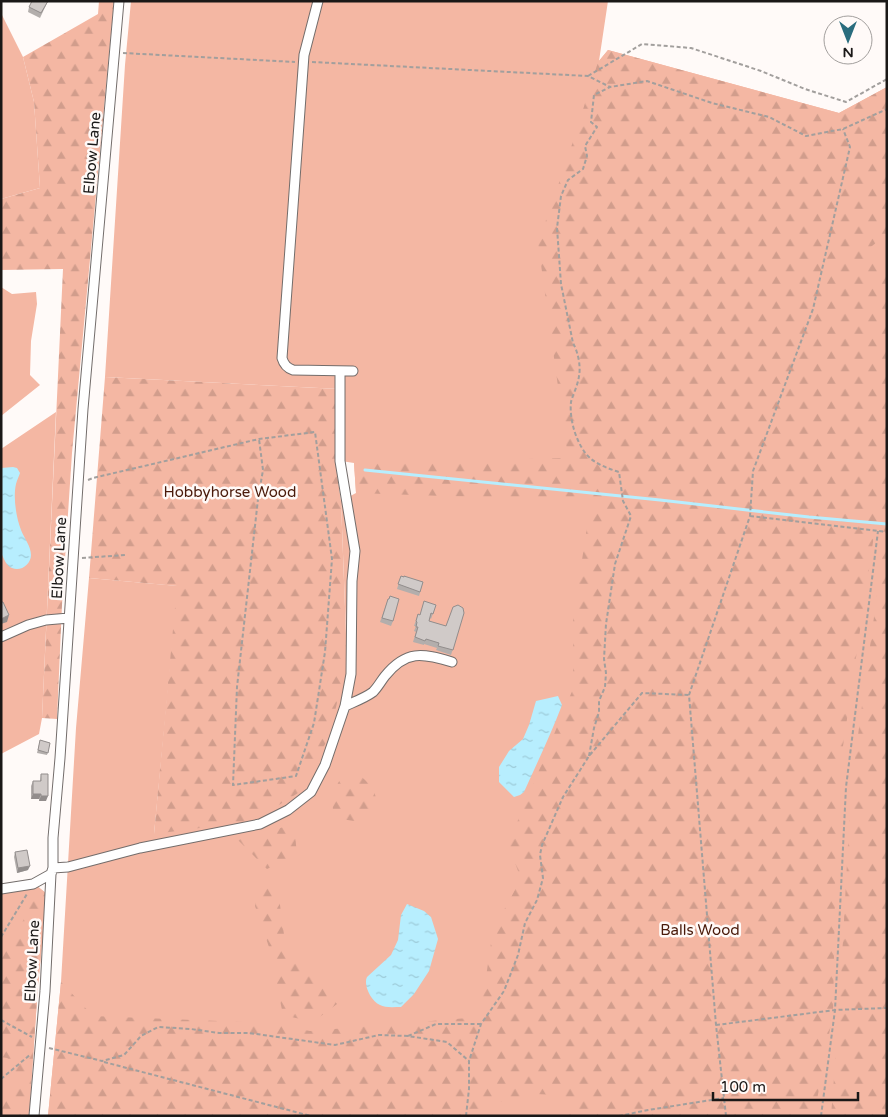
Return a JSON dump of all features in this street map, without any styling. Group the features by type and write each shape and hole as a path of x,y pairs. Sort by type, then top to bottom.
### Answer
{"lane":[{"name":"Elbow Lane","path":"34,1116 45,991 53,838 60,758 77,486 119,1"},
{"path":"318,1 304,54 282,358 284,364 289,369 294,370 353,371"},
{"path":"1,889 33,884 52,871 68,866 140,848 260,824 288,810 311,792 325,766 345,706 351,674 352,581 356,551 340,461 340,371"},
{"path":"1,637 28,625 46,620 69,618"},
{"path":"345,706 362,699 374,691 386,675 404,658 425,656 452,662"}],"path":[{"path":"588,76 642,44 691,48 846,102 887,79"},
{"path":"115,52 588,76 610,87"},
{"path":"589,756 599,712 599,701 605,687 604,659 606,633 615,564 631,516 623,501 619,472 590,458 578,441 572,422 571,403 579,376 579,369 577,351 560,284 557,228 561,196 568,180 583,169 587,156 585,146 597,127 591,122 594,95 610,87 646,81 712,103 769,117 806,136 843,129 887,109"},
{"path":"726,1116 716,1025 689,696 750,516 753,471 813,309 850,147 843,129"},
{"path":"77,486 93,478 259,439 315,432 332,559 326,643 314,723 296,776 233,785 237,687 258,499 263,470 259,439"},
{"path":"750,516 887,532"},
{"path":"821,1116 835,1010 846,788 878,531"},
{"path":"73,558 126,555"},
{"path":"466,1116 469,1089 469,1061 481,1024 504,991 518,955 525,923 537,900 542,878 540,855 542,845 563,797 589,756 642,693 689,696"},
{"path":"1,937 33,884"},
{"path":"716,1025 835,1010 887,1008"},
{"path":"1,1020 40,1046 311,1116"},
{"path":"408,1036 436,1024 481,1024"},
{"path":"102,1061 124,1055 141,1036 158,1027 191,1028 219,1033 249,1033 335,1045 379,1035 408,1036 447,1042 469,1061"},
{"path":"1,1079 40,1046"},
{"path":"619,1116 724,1098"}],"green space":[{"path":"99,1 114,1 72,453 57,719 42,718 63,269 1,270 1,199 40,188 34,102 23,57 98,14"},
{"path":"131,1 608,1 599,61 608,50 839,113 887,87 887,1116 48,1116 61,982 76,728 89,578 178,586 154,834 347,659 341,501 356,493 354,463 335,460 339,389 105,377 125,65"},
{"path":"1,13 23,57 34,102 40,188 1,199"},
{"name":"Balls Wood","path":"608,50 839,113 887,87 887,234 867,250 887,272 887,531 874,535 837,787 833,1013 814,1116 564,1116 558,1095 536,1094 494,1103 464,1116 48,1116 61,982 93,1016 266,1023 310,1031 480,1017 493,930 521,879 508,844 573,689 573,619 591,501 356,493 354,463 568,458 538,243 598,62"},
{"path":"1,287 12,294 36,292 37,304 31,341 30,375 40,385 1,416"},
{"name":"Hobbyhorse Wood","path":"105,377 339,389 335,460 341,501 347,660 329,737 298,793 253,821 154,834 177,586 89,578"},
{"path":"56,412 42,718 39,734 1,754 1,449"},
{"path":"887,541 887,1116 831,1116 839,1015 851,787 884,543"},
{"path":"350,774 358,774 373,790 376,798 372,818 358,817 354,821 335,818 332,797 334,790 341,778"},
{"path":"294,824 297,855 267,869 238,840"},
{"path":"261,884 273,884 280,905 285,942 337,1004 313,1022 283,1015 270,950 255,906 256,892"},
{"path":"37,886 47,894 38,985 29,1116 1,1116 1,891"},
{"path":"37,886 47,894 38,985 29,1116 1,1116 1,1098 14,1080 14,1063 7,1058 1,1057 1,945 23,921"}],"water":[{"path":"1,468 17,468 20,473 15,489 16,513 31,552 31,558 27,564 19,569 8,566 1,553"},
{"path":"558,696 562,705 549,738 524,792 514,797 499,782 499,767 509,751 523,739 536,701"},
{"path":"407,904 424,911 431,917 438,939 429,971 414,994 401,1007 384,1007 371,996 366,980 391,955 398,940 401,915"}],"building":[{"path":"32,1 48,1 41,13 29,7"},
{"path":"401,576 423,582 420,592 398,584"},
{"path":"390,596 399,599 393,621 382,618"},
{"path":"424,601 436,605 429,621 446,626 453,607 458,605 463,608 464,613 453,650 438,646 439,643 415,637 418,627 416,627 416,621"},
{"path":"1,602 3,602 9,615 1,619"},
{"path":"40,740 50,743 48,753 38,750"},
{"path":"41,774 48,774 48,796 33,794 33,781 41,781"},
{"path":"27,850 30,866 18,868 15,852"}],"waterway":[{"path":"365,470 887,524"}]}
